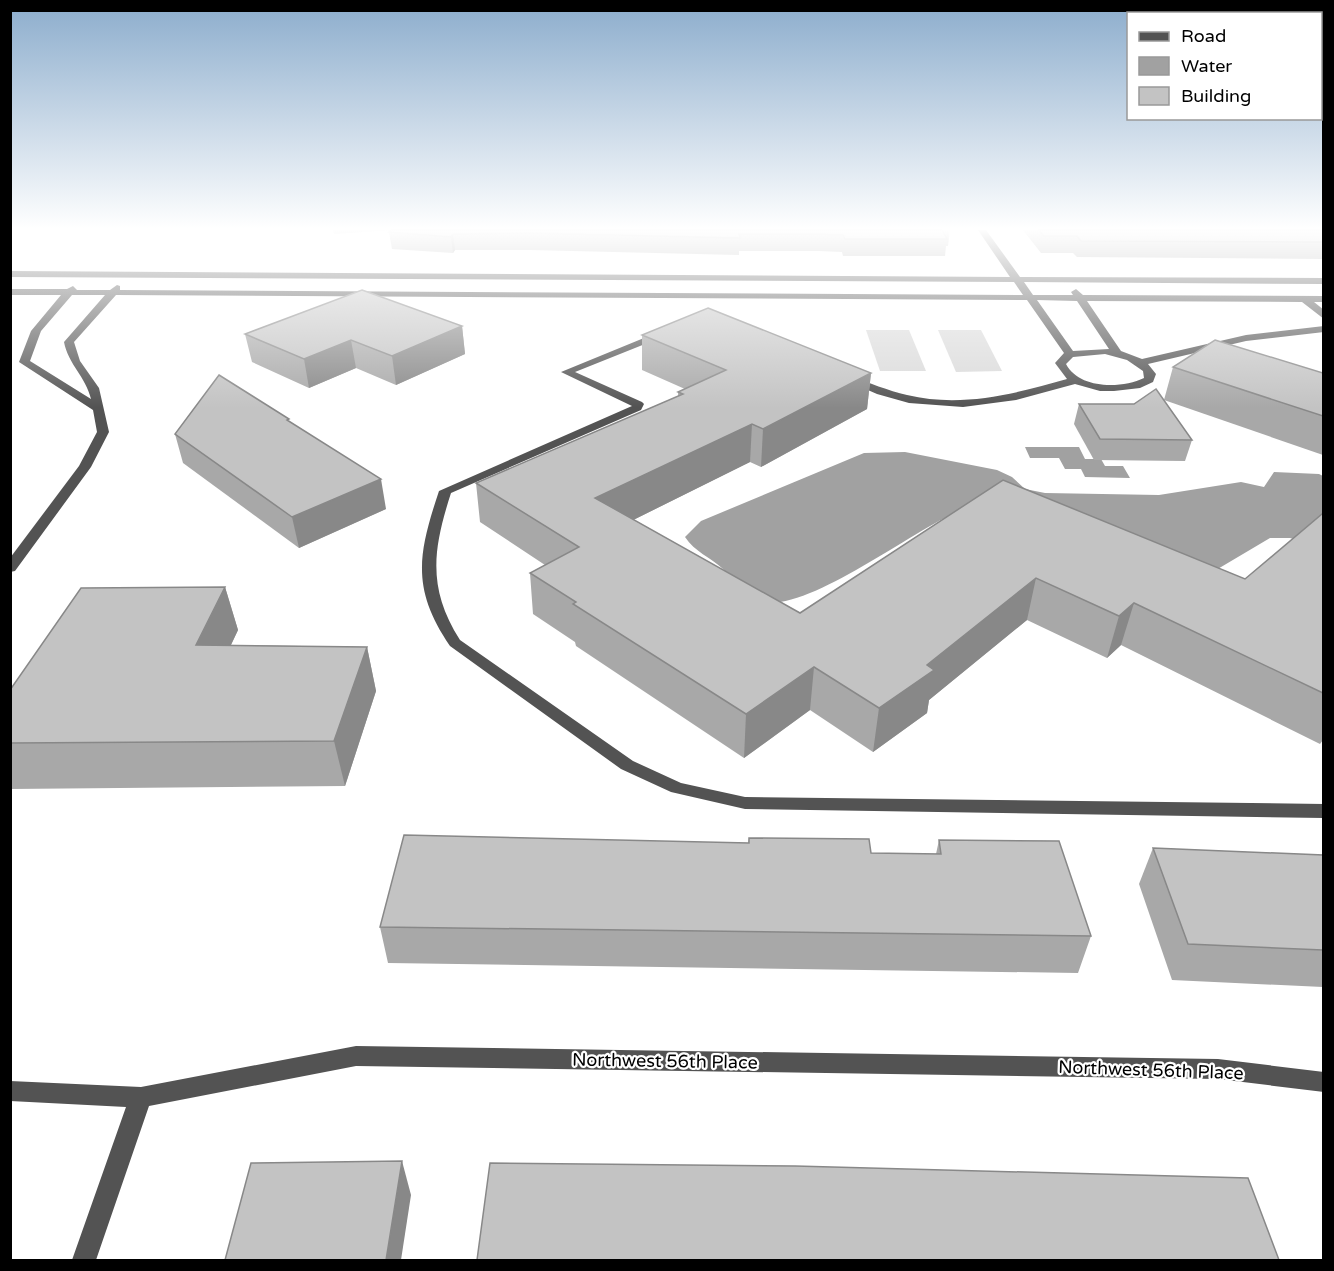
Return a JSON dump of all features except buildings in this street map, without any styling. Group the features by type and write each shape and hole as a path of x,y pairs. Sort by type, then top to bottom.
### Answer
{"street":[{"path":"72,289 57,303 27,346 24,362 96,407"},
{"path":"10,568 85,467 103,432 93,385 79,370 70,353 69,342 115,289"},
{"path":"1022,289 1070,354"},
{"path":"1074,289 1118,354"},
{"path":"10,292 1323,299"},
{"path":"1305,299 1323,316"},
{"path":"674,329 566,372 638,404 637,408 445,491 433,529 429,577 430,596 439,618 455,643 627,765 676,788 745,802 1323,811"},
{"path":"1141,363 1246,338 1323,329"},
{"path":"1092,351 1118,354 1141,363 1151,374 1149,380 1142,385 1118,389 1076,380 1066,375 1060,363 1070,354 1092,351"},
{"path":"832,372 875,390 914,401 944,406 978,405 1029,395 1076,380"},
{"name":"Northwest 56th Place","path":"10,1090 141,1097 356,1056 1218,1069 1323,1082"},
{"path":"84,1260 141,1097"}],"shaded area":[{"path":"866,330 909,330 926,371 880,371"},
{"path":"938,330 981,330 1002,371 956,372"}],"water":[{"path":"1025,447 1079,447 1085,459 1101,459 1105,466 1123,466 1130,478 1085,477 1081,469 1065,469 1059,458 1030,458"},
{"path":"905,452 997,470 1012,477 1025,489 1045,493 1159,495 1241,482 1264,487 1274,472 1319,474 1323,476 1323,547 1290,538 1270,538 1216,570 964,509 834,582 806,595 782,602 761,602 745,593 723,569 693,547 685,537 701,521 864,453"}]}
